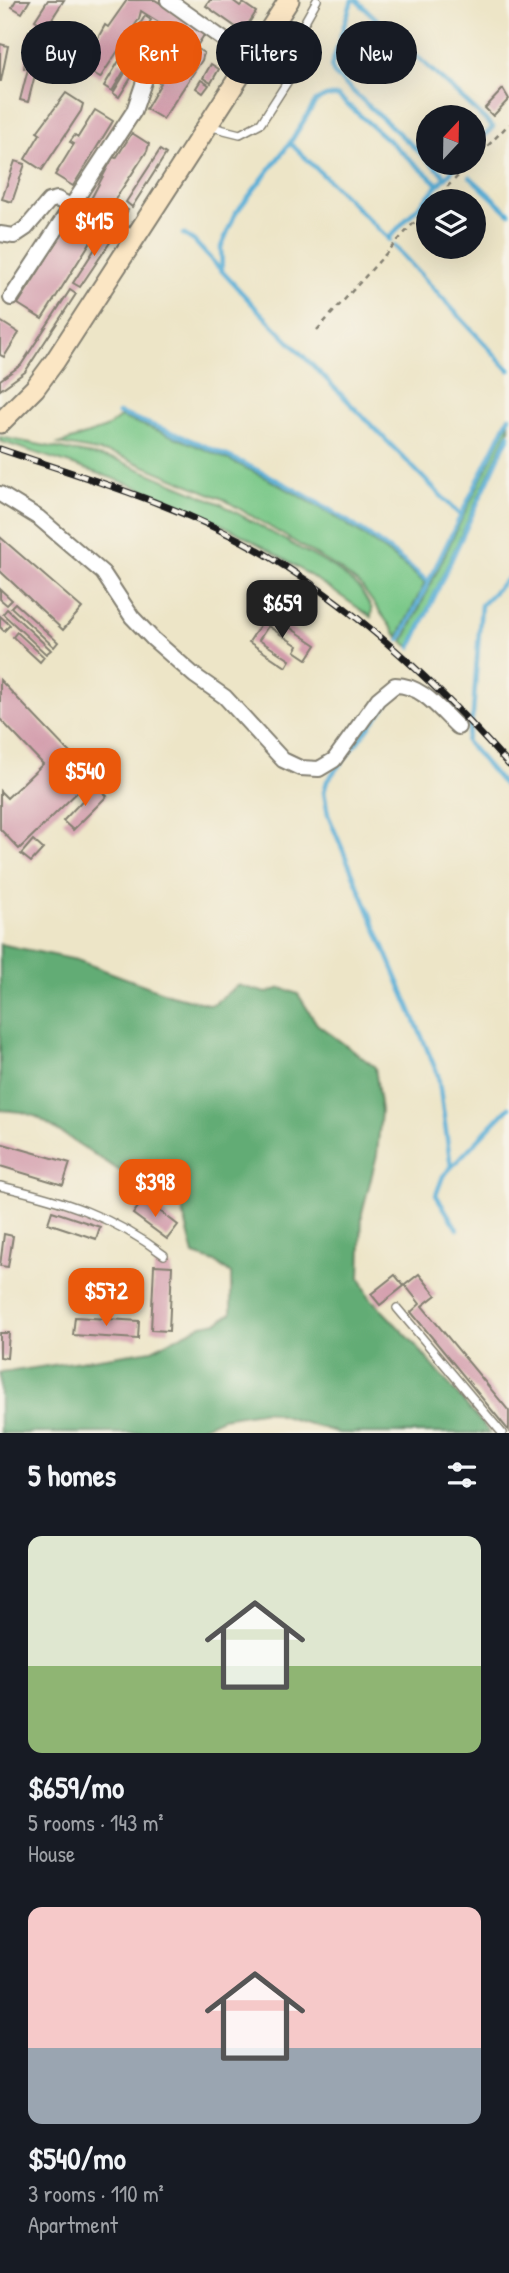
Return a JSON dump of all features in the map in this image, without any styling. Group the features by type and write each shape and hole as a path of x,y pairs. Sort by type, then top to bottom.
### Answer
{"street":[{"path":"168,0 216,34"},
{"path":"275,21 289,0"},
{"path":"11,299 134,111 143,84"},
{"path":"0,423 35,388 55,361 235,84"},
{"path":"0,234 14,236 49,201 57,199 134,239"},
{"path":"0,494 39,518 103,573 139,625 195,676 225,697 283,760 300,768 319,769 334,761 378,699 395,685 408,685 422,692 458,727"}],"lane":[{"path":"207,126 240,134 261,123 293,73 291,46 317,0"},
{"path":"0,1186 69,1202 93,1211 128,1229 163,1255"},
{"path":"397,1308 502,1433"}],"path":[{"path":"486,148 509,124"},
{"path":"445,189 459,175"},
{"path":"317,330 416,220"}],"green space":[{"path":"120,417 201,448 280,485 356,530 391,556 425,583 398,637 361,586 338,568 223,499 118,455 59,444 106,428"},
{"path":"509,421 509,430 410,647 403,642"},
{"path":"0,437 118,460 221,504 336,569 360,589 372,609 371,617 291,563 235,531 177,503 0,441"},
{"path":"0,944 77,960 171,995 212,1005 238,985 266,993 281,988 298,994 317,1024 375,1067 381,1111 377,1155 362,1213 360,1278 370,1298 413,1342 490,1433 339,1433 266,1411 222,1418 188,1433 0,1433 0,1373 152,1350 202,1325 218,1322 231,1313 231,1274 215,1262 194,1255 182,1208 141,1185 37,1117 22,1112 0,1110"}],"building":[{"path":"16,0 30,0 22,13 12,7"},
{"path":"48,0 64,0 50,21 35,20"},
{"path":"127,0 155,0 188,21 157,21 141,11 138,21 115,21 115,55 101,76 101,32 105,25 108,27"},
{"path":"210,0 232,0 240,6 243,3 256,12 250,21 227,21 206,6"},
{"path":"0,44 8,46 1,81 0,81"},
{"path":"211,64 216,67 216,74 211,83 203,78"},
{"path":"115,68 116,84 112,91 104,86"},
{"path":"202,81 209,85 203,93 196,88 202,84"},
{"path":"24,84 33,84 28,102 20,100"},
{"path":"118,84 127,84 119,97 113,93"},
{"path":"160,84 186,84 163,119 146,109"},
{"path":"503,89 509,99 493,116 486,107"},
{"path":"66,93 83,104 81,111 42,170 25,159 40,134 37,132"},
{"path":"95,110 113,121 73,186 55,175 74,144 70,142 75,135 78,137"},
{"path":"132,133 149,144 147,151 108,210 91,199 113,157 116,158"},
{"path":"160,150 166,154 132,207 126,202"},
{"path":"15,161 25,164 12,202 2,199"},
{"path":"123,207 128,210 118,226 113,222"},
{"path":"69,223 93,238 42,319 18,304"},
{"path":"107,230 115,235 80,287 73,283"},
{"path":"70,290 76,294 25,372 0,390 0,380 21,365"},
{"path":"0,321 19,333 4,357 0,355"},
{"path":"0,537 82,608 63,630 0,571"},
{"path":"0,589 12,600 7,605 0,599"},
{"path":"15,603 58,642 54,647 11,607"},
{"path":"7,609 51,650 46,654 3,614"},
{"path":"268,613 316,645 307,659 295,651 298,646 268,626 259,640 290,660 286,667 249,642"},
{"path":"0,616 10,625 4,631 0,627"},
{"path":"17,632 44,657 40,662 13,637"},
{"path":"0,680 93,777 19,849 0,829 0,791 7,798 43,764 0,719"},
{"path":"96,786 107,796 73,830 63,821"},
{"path":"33,840 43,849 31,862 21,854"},
{"path":"0,1143 70,1163 63,1185 0,1166"},
{"path":"144,1199 178,1225 167,1239 133,1214"},
{"path":"52,1211 100,1227 96,1239 48,1223"},
{"path":"4,1234 13,1236 8,1267 0,1266"},
{"path":"154,1265 172,1266 169,1331 151,1330"},
{"path":"419,1274 436,1295 422,1306 509,1411 509,1431 411,1312 420,1304 405,1285"},
{"path":"395,1275 404,1286 380,1305 371,1294"},
{"path":"75,1317 139,1321 138,1339 73,1335"},
{"path":"0,1333 9,1333 7,1358 0,1357"}],"waterway":[{"path":"352,0 331,67 335,75 416,149"},
{"path":"356,0 469,105"},
{"path":"222,270 221,247 235,214 290,143 316,101 326,96 338,96 439,185"},
{"path":"486,121 493,127 486,134"},
{"path":"290,143 390,240"},
{"path":"388,239 448,175"},
{"path":"470,177 509,213"},
{"path":"183,234 194,241 256,308 460,515"},
{"path":"394,246 509,370"},
{"path":"118,413 201,444 282,482 358,528 428,582"},
{"path":"400,640 509,417"},
{"path":"411,647 509,435"},
{"path":"509,577 481,605 473,714 466,741 509,791"},
{"path":"397,691 327,781 324,792 328,815 438,1075 451,1167"},
{"path":"457,1229 436,1195 443,1176 509,1107"}],"railway":[{"path":"0,449 175,510 210,525 275,560 340,605 400,654 456,708 509,765"}]}
